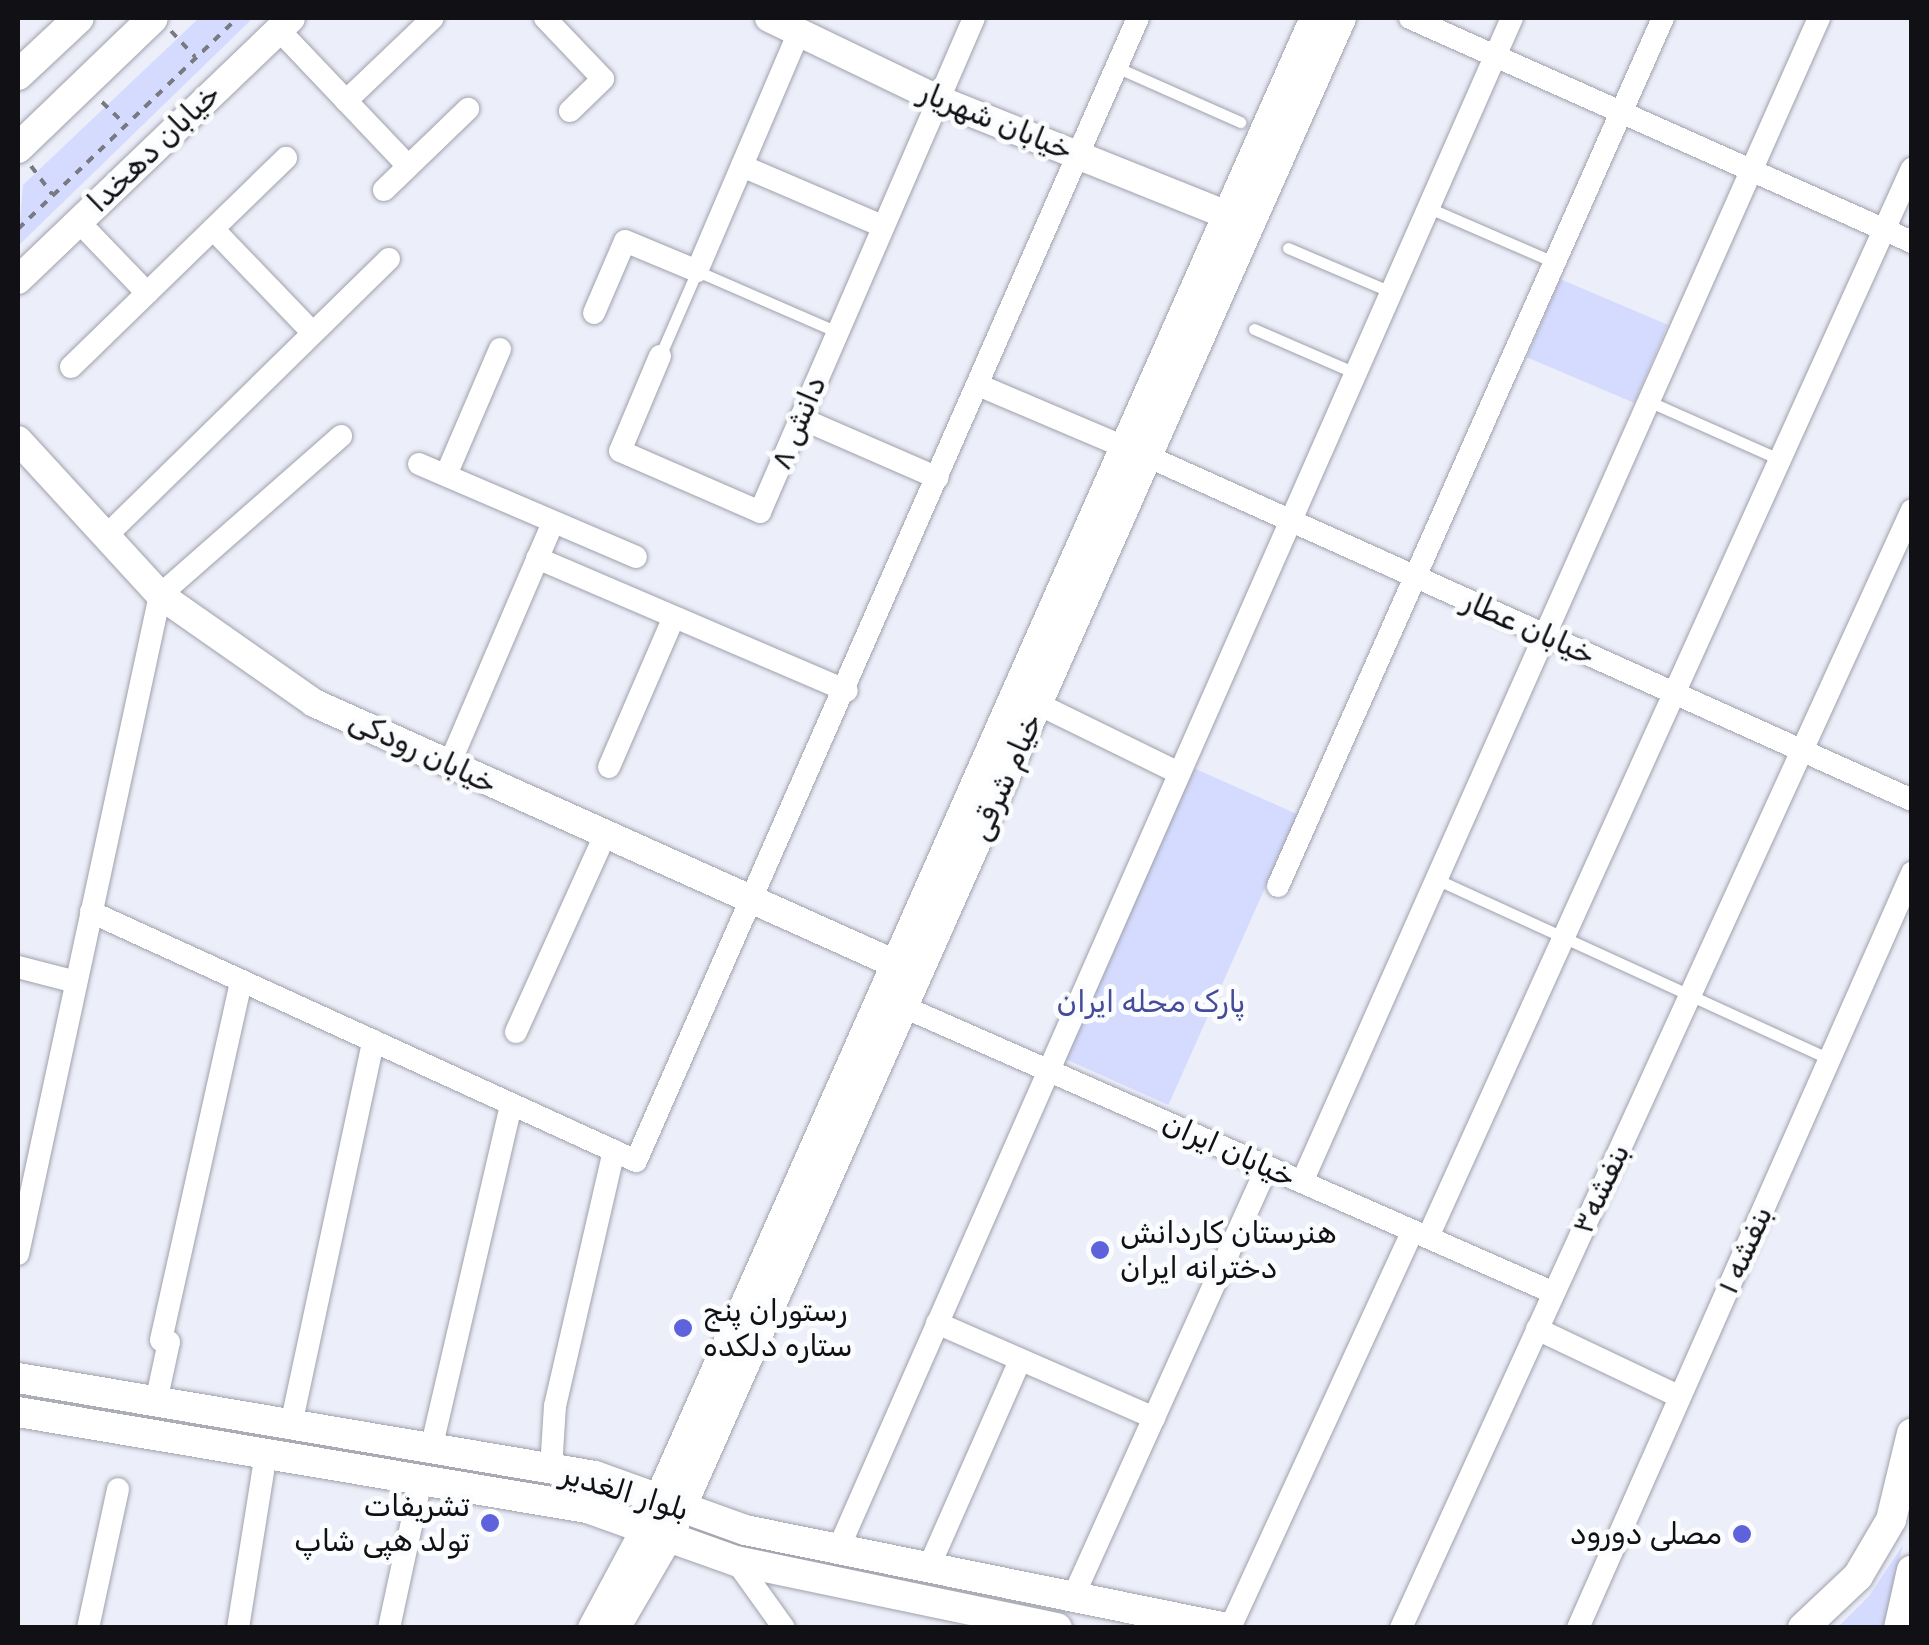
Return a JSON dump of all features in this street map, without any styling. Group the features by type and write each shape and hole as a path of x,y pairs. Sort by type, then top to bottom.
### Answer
{"main road":[{"path":"59,108 20,73 79,18"},
{"path":"23,156 59,108 156,18"},
{"name":"بلوار الغدیر","path":"18,1378 551,1469 837,1552 1228,1628"},
{"name":"بلوار الغدیر","path":"18,1412 586,1508 736,1561 969,1618 1057,1628"},
{"path":"1803,1628 1858,1576 1901,1524 1912,1433"},
{"path":"1899,1628 1912,1570"}],"street":[{"path":"346,101 433,18"},
{"name":"خیابان شهریار","path":"769,18 797,36 937,99 1239,219"},
{"name":"دانش ۸","path":"660,356 620,451 760,512 974,18"},
{"path":"91,912 636,1161 756,902 1138,18"},
{"name":"خیام شرقی","path":"1239,219 1314,18"},
{"name":"خیام شرقی","path":"670,1503 1239,219 1342,18"},
{"path":"1410,18 1912,242"},
{"path":"837,1552 1512,18"},
{"path":"1278,886 1663,18"},
{"path":"1302,1182 1819,18"},
{"path":"550,19 603,79 570,111"},
{"path":"285,24 346,101 408,166"},
{"name":"خیابان دهخدا","path":"18,280 285,24"},
{"path":"594,313 625,241 696,271 797,36"},
{"path":"384,190 468,108"},
{"path":"71,367 286,158"},
{"path":"742,166 882,226"},
{"path":"1228,1628 1566,938 1912,168"},
{"path":"78,222 147,293"},
{"path":"213,229 314,333"},
{"path":"106,536 390,259"},
{"path":"446,475 500,348"},
{"name":"خیابان عطار","path":"978,385 1136,451 1912,800"},
{"path":"800,418 938,478"},
{"path":"18,1254 160,594 341,436"},
{"name":"خیابان رودکی","path":"18,440 160,594 314,703 907,969"},
{"path":"419,464 636,558"},
{"name":"بنفشه۳","path":"1401,1628 1912,510"},
{"path":"449,764 553,522"},
{"path":"538,558 847,691"},
{"path":"609,768 674,616"},
{"path":"1027,699 1179,773"},
{"path":"516,1032 605,834"},
{"name":"بنفشه ۱","path":"1578,1628 1912,873"},
{"path":"18,967 76,982"},
{"name":"خیام شرقی","path":"670,1503 904,1008 907,969"},
{"path":"156,1402 170,1342 161,1340 241,981"},
{"name":"خیابان ایران","path":"904,1008 1554,1292"},
{"path":"291,1425 373,1041"},
{"path":"431,1449 444,1385 452,1386 511,1104"},
{"path":"551,1469 556,1406 614,1151"},
{"path":"1073,1597 1267,1167"},
{"path":"937,1323 1154,1418"},
{"path":"1537,1329 1680,1397"},
{"path":"928,1569 1020,1360"},
{"path":"238,1628 261,1520 252,1518 266,1454"},
{"path":"389,1628 421,1480"},
{"path":"88,1628 118,1489"},
{"path":"616,1628 670,1503"},
{"path":"592,1628 657,1533"},
{"path":"736,1561 784,1628"}],"lane":[{"path":"1116,67 1240,122"},
{"path":"1429,208 1554,262"},
{"path":"1288,248 1391,292"},
{"path":"660,356 696,271 837,332"},
{"path":"1254,329 1356,373"},
{"path":"1648,401 1782,461"},
{"path":"1436,879 1829,1059"}],"path":[{"path":"156,18 195,56"},
{"path":"18,229 237,18"},
{"path":"86,82 124,123"},
{"path":"23,156 52,194"}],"green space":[{"path":"199,18 253,18 18,246 23,185"},
{"path":"1560,279 1668,325 1634,403 1527,357"},
{"name":"پارک محله ایران","path":"1189,766 1298,814 1168,1105 1060,1057"},
{"path":"1903,1545 1884,1627 1837,1628 1869,1596"}],"place":[{"name":"هنرستان کاردانش دخترانه ایران","path":"1100,1250"},
{"name":"رستوران پنج ستاره دلکده","path":"683,1328"},
{"name":"تشریفات تولد هپی شاپ","path":"490,1523"},
{"name":"مصلی دورود","path":"1742,1534"}]}
